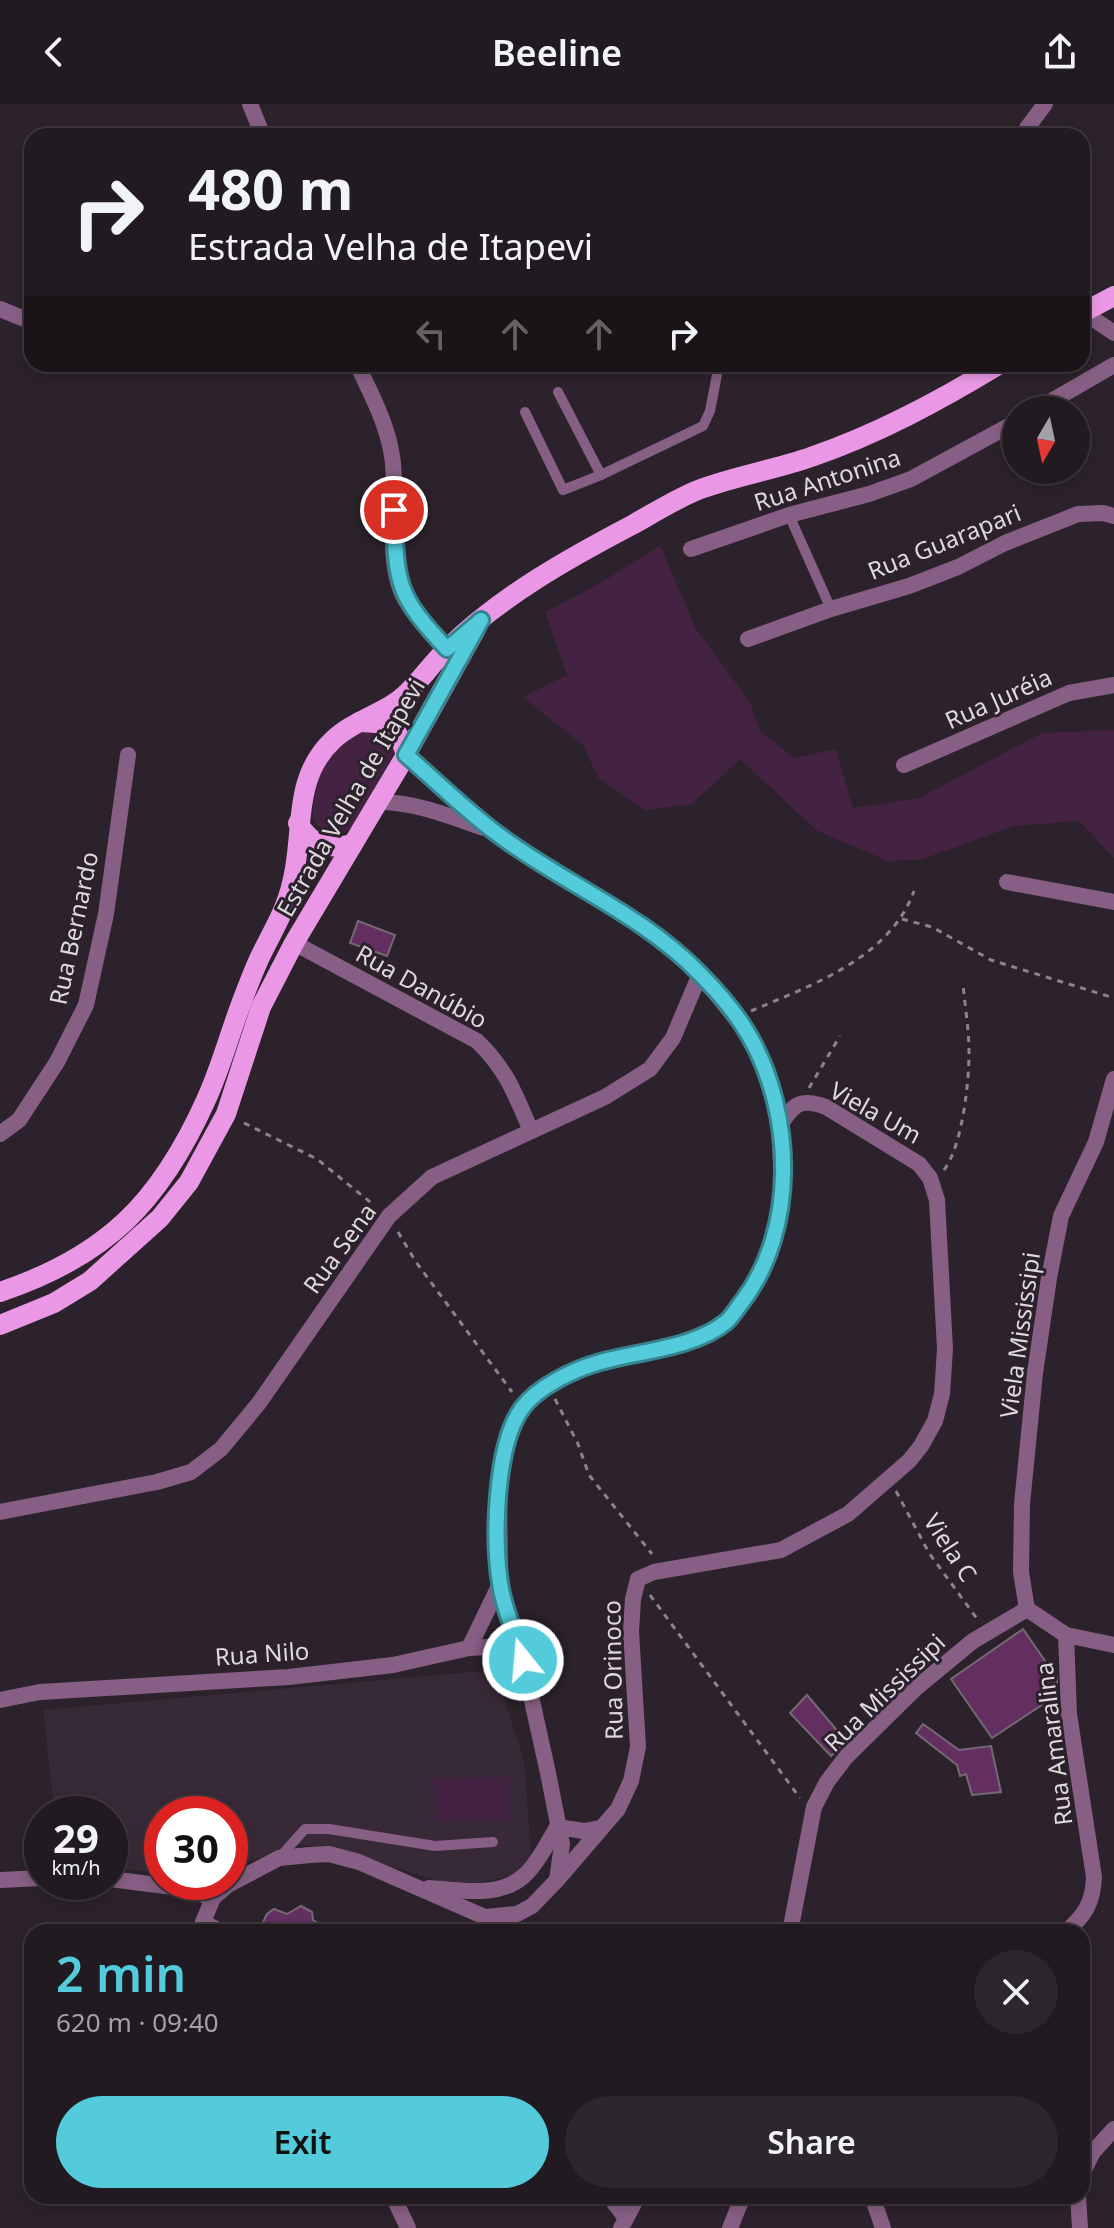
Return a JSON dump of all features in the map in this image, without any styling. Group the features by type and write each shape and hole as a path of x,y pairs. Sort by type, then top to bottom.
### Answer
{"main road":[{"path":"1090,309 1114,296"},
{"path":"481,620 586,549 697,490 811,457 892,426 986,372"},
{"name":"Estrada Velha de Itapevi","path":"0,1292 40,1279 111,1237 141,1206 168,1171 207,1099 260,957 287,901 294,880 298,823 311,769 333,740 406,695 447,649 481,620"},
{"name":"Estrada Velha de Itapevi","path":"0,1325 54,1303 90,1281 160,1218 189,1182 226,1114 261,1007 294,943 406,755 481,620"},
{"path":"359,722 385,723 393,727 400,735 406,755"},
{"path":"298,823 306,836 322,846 353,844"}],"street":[{"path":"250,104 260,128"},
{"path":"1027,128 1045,104"},
{"path":"0,309 24,319"},
{"path":"1090,318 1114,333"},
{"path":"1060,396 1114,365"},
{"path":"361,372 387,428 391,449 395,561 401,591 419,619 447,649"},
{"name":"Rua Antonina","path":"691,549 789,515 869,494 911,479 1002,430"},
{"name":"Rua Guarapari","path":"748,639 831,609 909,586 1078,514 1114,516"},
{"name":"Rua Juréia","path":"904,765 1069,693 1114,685"},
{"name":"Rua Bernardo","path":"0,1134 19,1120 57,1062 86,1005 106,914 128,755"},
{"path":"406,755 496,833 666,942 700,974 750,1036 774,1096 779,1127 782,1181 779,1221 766,1262 727,1322 694,1339 596,1363 559,1378 523,1406 508,1437 499,1480 500,1584 523,1660 562,1844 557,1880"},
{"path":"378,802 402,802 425,807 496,833"},
{"path":"1007,882 1114,902"},
{"name":"Rua Danúbio","path":"294,943 477,1041 497,1060 531,1131"},
{"name":"Rua Sena","path":"0,1512 157,1482 191,1472 221,1449 259,1403 389,1216 432,1177 605,1097 650,1069 673,1038 700,974"},
{"name":"Viela Mississipi","path":"1027,1609 1021,1572 1022,1504 1035,1373 1049,1278 1061,1216 1096,1142 1114,1079"},
{"name":"Viela Um","path":"779,1127 790,1110 799,1103 812,1102 826,1107 919,1164 930,1178 934,1193"},
{"name":"Rua Orinoco","path":"248,1874 279,1858 329,1854 359,1862 485,1917 517,1914 532,1906 618,1809 631,1781 638,1747 631,1631 638,1579 664,1570 781,1550 848,1514 921,1446 935,1421 942,1394 945,1349 934,1193"},
{"path":"469,1648 500,1584"},
{"path":"1027,1609 1066,1635 1114,1645"},
{"name":"Rua Mississipi","path":"792,1924 813,1815 827,1782 846,1757 916,1688 987,1632 1027,1609"},
{"name":"Rua Amaralina","path":"1066,1635 1069,1714 1094,1877 1093,1897 1086,1913 1074,1924"},
{"name":"Rua Nilo","path":"0,1700 40,1692 289,1677 393,1665 469,1648 504,1650 523,1660"},
{"path":"557,1827 584,1831 600,1828"},
{"path":"416,1887 489,1891 509,1886 526,1875 557,1827"},
{"path":"0,1880 24,1879"},
{"path":"204,1924 212,1900"},
{"path":"1090,2158 1114,2129"},
{"path":"401,2204 408,2228"},
{"path":"613,2204 623,2223"},
{"path":"623,2223 634,2204"},
{"path":"730,2228 740,2204"},
{"path":"875,2204 883,2228"},
{"path":"1078,2204 1080,2228"}],"lane":[{"path":"525,412 563,490 703,426 710,411 717,372"},
{"path":"558,392 601,475"},
{"path":"789,515 831,609"},
{"path":"279,1858 305,1829 329,1829 435,1846 493,1842"}],"path":[{"path":"736,1017 839,971 885,939 907,913 914,891"},
{"path":"902,919 932,927 991,960 1114,998"},
{"path":"934,1193 953,1158 962,1111 969,1054 963,984"},
{"path":"799,1103 840,1036"},
{"path":"226,1114 317,1159 389,1216 416,1262 523,1406"},
{"path":"549,1386 578,1444 589,1475 664,1570"},
{"name":"Viela C","path":"890,1478 929,1553 987,1632"},
{"path":"638,1579 813,1815"}],"shaded area":[{"path":"660,545 696,629 750,702 760,731 794,758 836,749 853,808 919,798 1042,733 1114,730 1114,858 1079,821 1014,826 920,860 888,861 816,830 740,759 692,804 645,810 598,778 584,746 523,697 567,675 545,612 599,584"},
{"path":"365,728 391,735 396,749 353,827 338,835 320,828 313,820 315,790 324,766 332,756"},
{"path":"483,1671 497,1677 524,1759 531,1853 526,1866 513,1875 477,1883 440,1881 343,1852 302,1844 248,1862 248,1796 144,1796 144,1871 128,1870 128,1796 53,1796 43,1710"},
{"path":"510,1777 510,1821 435,1821 434,1778"}],"building":[{"path":"358,921 395,935 387,956 350,943"},
{"path":"1023,1629 1057,1678 1057,1695 992,1738 951,1679"},
{"path":"807,1695 846,1741 831,1756 790,1713"},
{"path":"923,1724 959,1750 991,1746 1001,1792 972,1795 966,1774 960,1776 957,1765 916,1733"},
{"path":"301,1906 312,1912 313,1920 320,1924 262,1924 274,1909 287,1914"}],"route":[{"path":"394,510 395,561 401,591 419,619 447,649 481,620 406,755 496,833 666,942 700,974 750,1036 774,1096 779,1127 782,1181 779,1221 766,1262 727,1322 694,1339 596,1363 559,1378 523,1406 508,1437 499,1480 500,1584 523,1660"}]}
